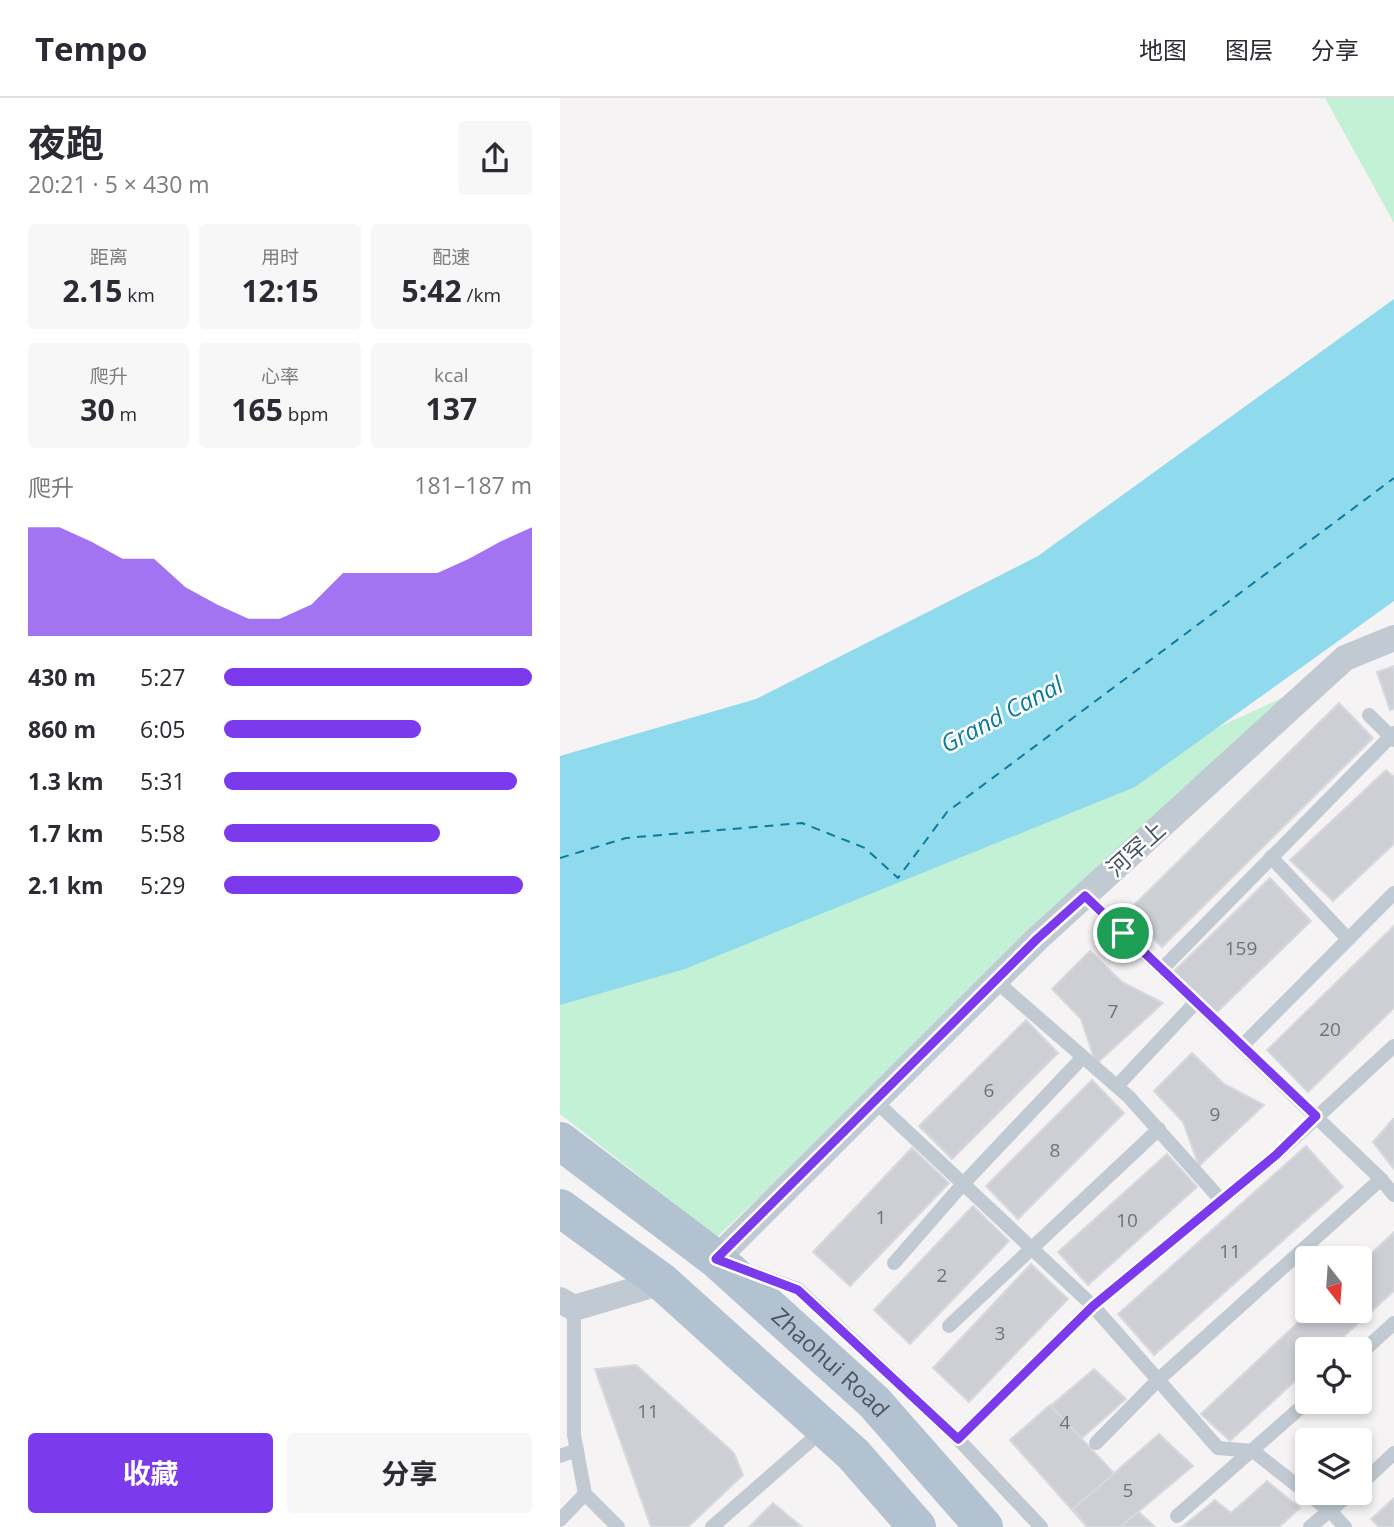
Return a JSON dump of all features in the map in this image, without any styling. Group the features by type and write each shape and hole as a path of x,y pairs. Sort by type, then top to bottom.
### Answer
{"main road":[{"name":"Zhaohui Road","path":"560,1141 716,1259 874,1402 984,1527"},
{"path":"560,1208 662,1282 853,1454 917,1527"}],"street":[{"name":"河罕上","path":"716,1259 1085,896 1345,658 1394,638"},
{"path":"567,1304 662,1282"}],"lane":[{"path":"1162,969 1392,736 1369,715"},
{"path":"1271,857 1348,939"},
{"path":"1242,1046 1394,893"},
{"path":"1085,896 1316,1116 1394,1195"},
{"path":"996,981 1117,1086 1221,1200"},
{"path":"1117,1086 1196,1002"},
{"path":"958,1439 1093,1306 1276,1155 1394,1046"},
{"path":"894,1263 962,1185 1083,1056"},
{"path":"875,1101 1093,1306 1218,1448 1253,1451 1331,1512 1345,1527"},
{"path":"949,1326 1159,1129"},
{"path":"1096,1443 1158,1380 1381,1179"},
{"path":"716,1259 798,1290 958,1439 1041,1527"},
{"path":"567,1304 577,1450 585,1494 618,1527"},
{"path":"1372,1343 1394,1322"},
{"path":"1177,1516 1295,1413"},
{"path":"712,1527 824,1429"},
{"path":"560,1456 577,1450"},
{"path":"1372,1474 1394,1453"},
{"path":"560,1520 585,1494"},
{"path":"1310,1527 1338,1505"}],"green space":[{"path":"1325,98 1394,98 1394,223"},
{"path":"1297,691 717,1237 560,1114 560,1002 768,935"}],"water":[{"name":"Grand Canal","path":"1394,299 1394,601 1135,787 685,969 560,1005 560,756 756,699 1038,556"}],"building":[{"path":"1394,666 1394,709 1390,710 1377,672"},
{"path":"1339,703 1373,738 1162,947 1127,912"},
{"path":"1386,770 1394,777 1394,844 1333,901 1290,860"},
{"path":"1270,878 1311,921 1212,1017 1171,974"},
{"path":"1394,926 1394,1008 1308,1092 1267,1050"},
{"path":"1090,951 1122,982 1163,1003 1096,1064 1081,1019 1052,989"},
{"path":"1026,1020 1058,1053 952,1159 919,1126"},
{"path":"1192,1053 1224,1084 1264,1105 1199,1166 1183,1122 1154,1091"},
{"path":"1092,1080 1124,1113 1018,1219 986,1186"},
{"path":"1394,1119 1394,1169 1373,1142"},
{"path":"1306,1146 1343,1187 1154,1355 1118,1314"},
{"path":"912,1148 949,1183 850,1286 813,1252"},
{"path":"1167,1154 1197,1187 1088,1285 1058,1252"},
{"path":"973,1206 1009,1241 910,1344 874,1310"},
{"path":"1394,1232 1394,1291 1372,1311 1372,1253"},
{"path":"1031,1264 1068,1299 969,1402 933,1368"},
{"path":"1297,1323 1359,1323 1343,1337 1295,1337 1295,1381 1230,1441 1201,1414"},
{"path":"636,1365 734,1453 743,1475 688,1527 651,1527 595,1369"},
{"path":"1094,1369 1126,1399 1041,1474 1010,1440"},
{"path":"1050,1405 1113,1472 1139,1512 1155,1527 1087,1527 1010,1440"},
{"path":"1159,1434 1193,1466 1120,1527 1087,1527 1073,1509"},
{"path":"1267,1481 1300,1508 1279,1527 1182,1527 1215,1500 1231,1513"},
{"path":"1394,1498 1394,1527 1379,1527 1371,1519"},
{"path":"773,1503 802,1527 749,1527"}],"ferry route":[{"path":"560,858 626,838 802,823 865,848 898,878 947,812 1394,478"}],"route":[{"path":"1085,896 1123,933 1316,1116 1276,1155 1093,1306 958,1439 798,1290 716,1259 1037,939 1085,896"}]}
